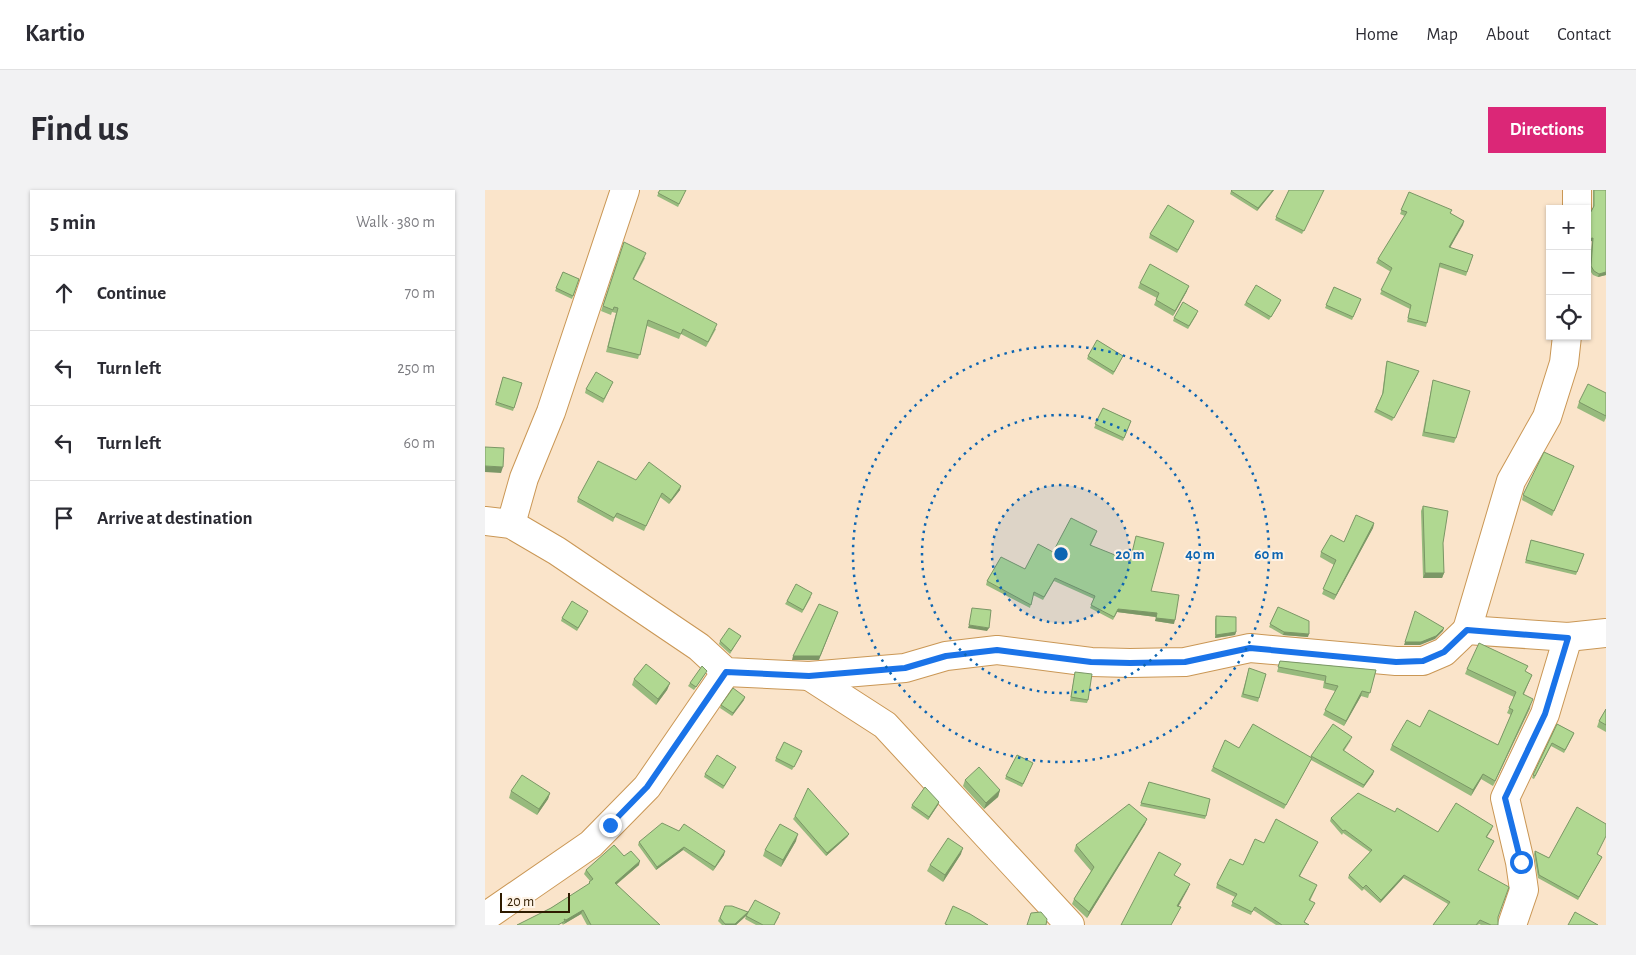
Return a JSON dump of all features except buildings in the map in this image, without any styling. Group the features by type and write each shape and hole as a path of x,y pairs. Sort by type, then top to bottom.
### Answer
{"street":[{"path":"625,190 551,412 524,478 498,522 603,580 648,614 699,647 726,672 809,676 905,668 946,656 997,650 1091,662 1185,662 1250,648 1396,662 1423,661 1444,652 1467,630 1511,481 1547,417 1565,363 1567,340"},
{"path":"1577,190 1577,205"},
{"path":"1467,630 1568,638 1606,633"},
{"path":"1512,925 1524,890 1521,862 1505,798 1545,714 1568,638"},
{"path":"485,917 597,837 647,787 726,672"},
{"path":"809,676 885,725 1070,925"}],"route":[{"path":"610,825 647,787 690,720 726,672 809,676 905,668 946,656 997,650 1091,662 1185,662 1250,648 1396,662 1423,661 1444,652 1467,630 1568,638 1545,714 1505,798 1521,862"}]}
